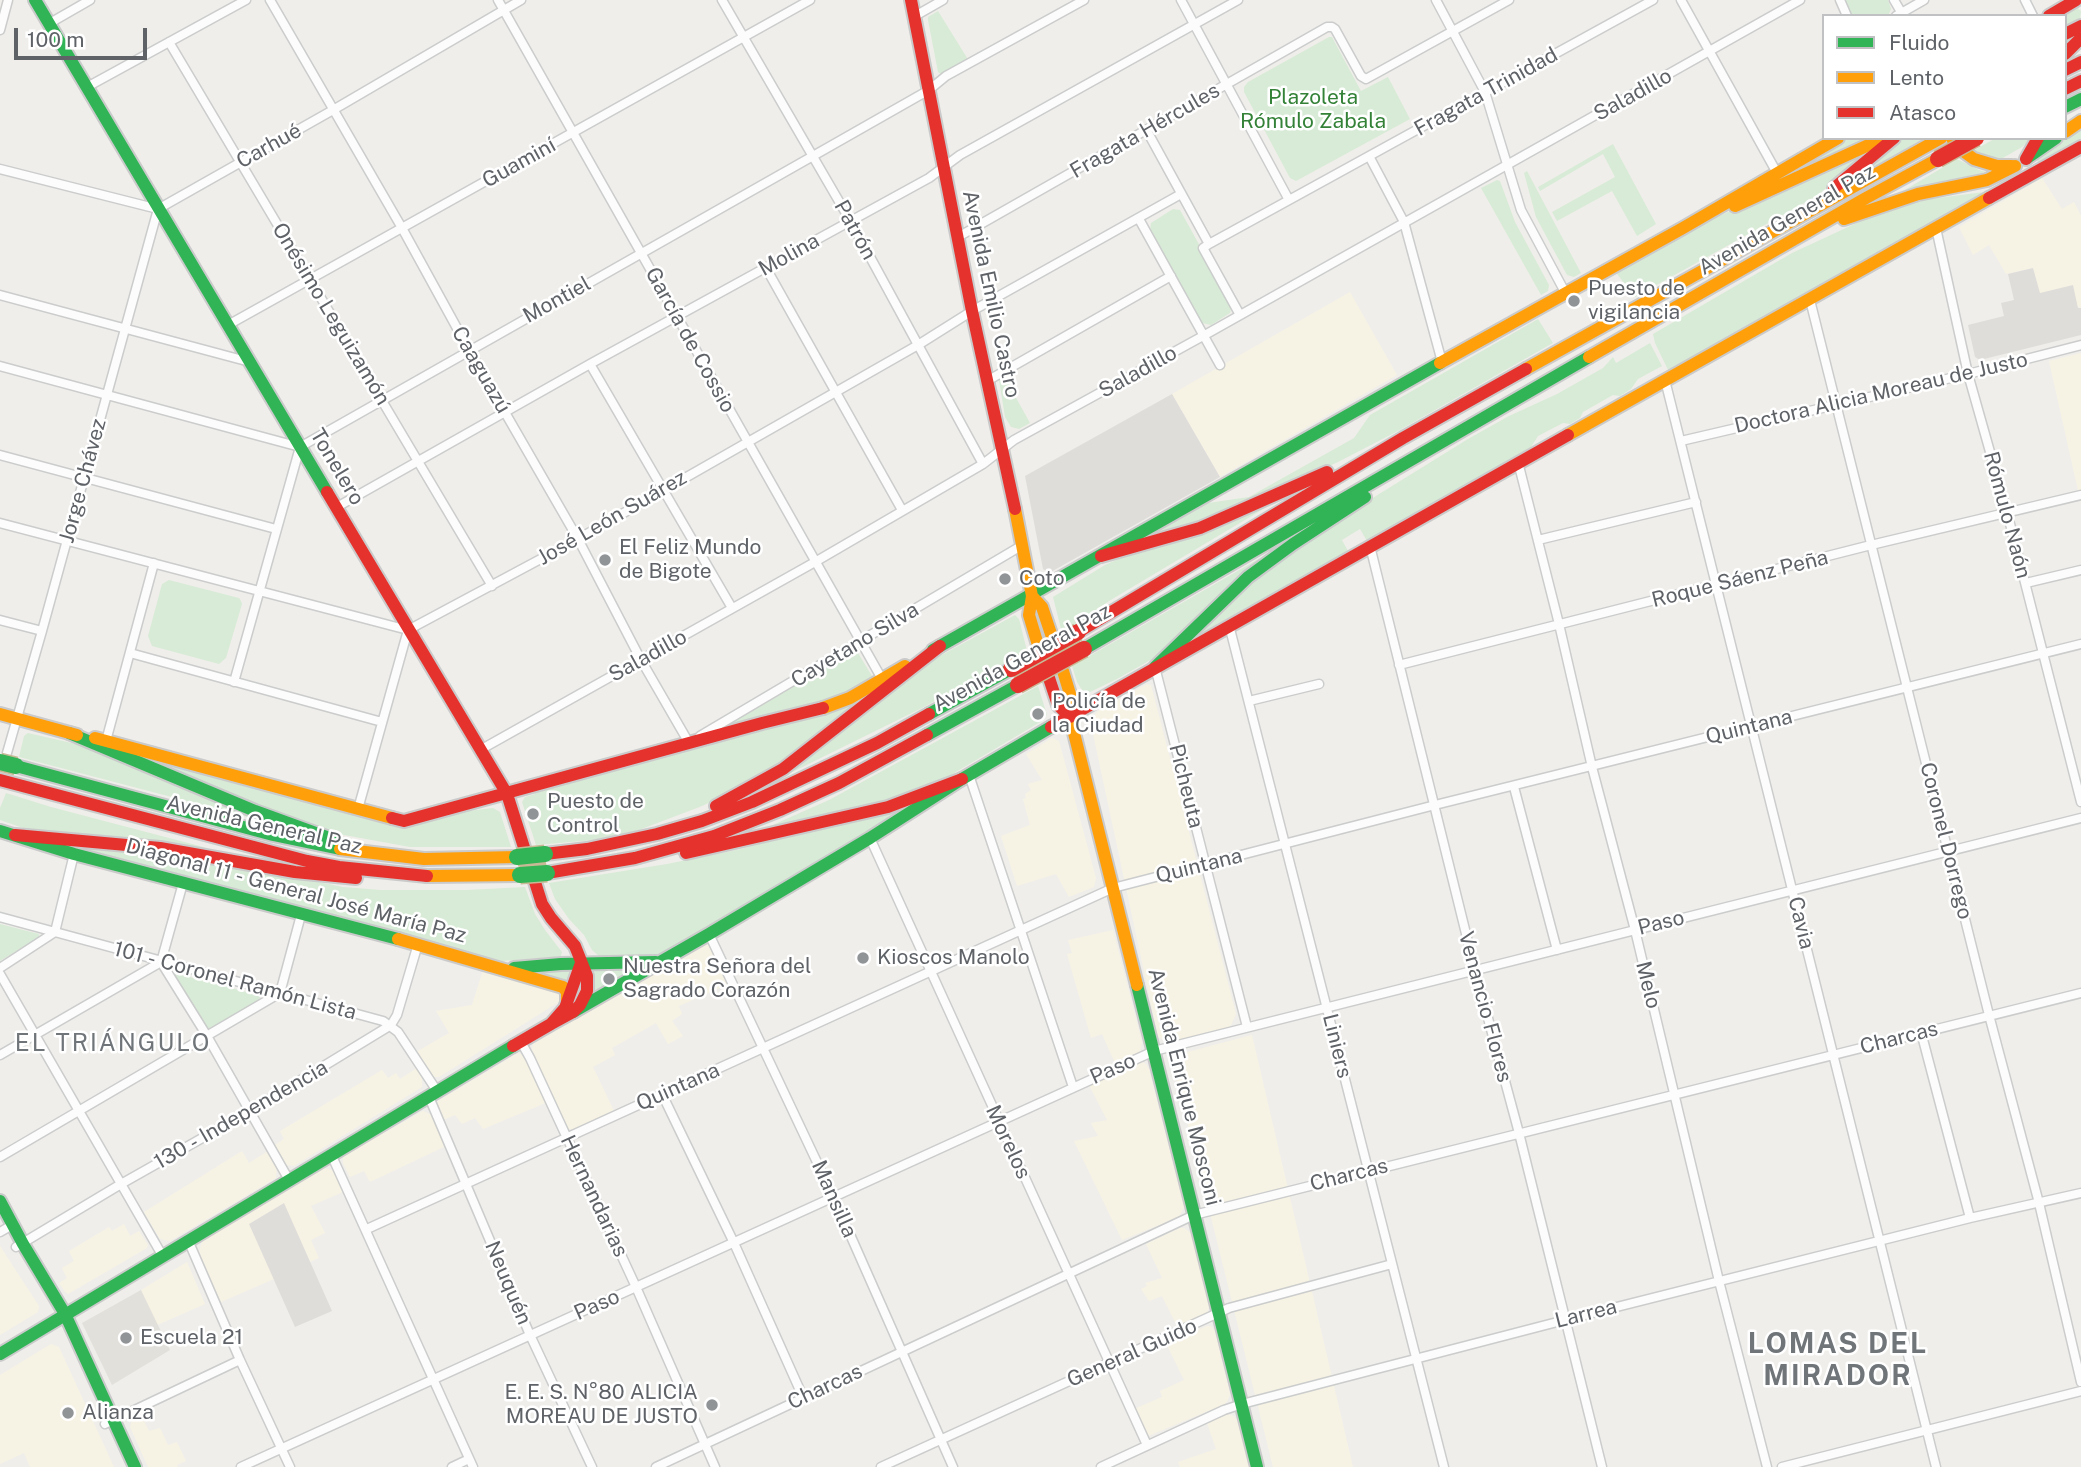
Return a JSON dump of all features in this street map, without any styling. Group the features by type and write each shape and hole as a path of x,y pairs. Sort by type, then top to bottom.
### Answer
{"main road":[{"name":"Tonelero","path":"35,0 507,794 542,904 575,946 582,963"},
{"path":"2052,14 2076,0"},
{"name":"Avenida Emilio Castro","path":"913,8 972,311 1032,596 1029,615 1045,641"},
{"path":"2067,52 2081,38"},
{"name":"Avenida General Paz","path":"0,714 404,821 829,707 1032,596 1835,140"},
{"path":"1683,228 1880,140"},
{"path":"1802,214 1892,140"},
{"path":"1953,140 1956,146 1974,159 1997,166 2020,162 2036,140"},
{"name":"Avenida General Paz","path":"6,782 307,861 422,876 547,873 635,858 714,836 839,783 1084,649 1805,233 1972,140"},
{"path":"1805,233 1900,200 1987,180 2053,140"},
{"name":"Avenida General Paz","path":"8,760 310,844 424,859 545,855 619,843 702,821 776,792 877,743 1078,632 1402,438 1935,141"},
{"path":"0,1354 551,1024 570,1008 709,934 966,777 1155,667 2081,148"},
{"path":"1101,556 1200,528 1402,438"},
{"path":"1155,667 1248,577 1368,495 1435,445"},
{"path":"657,834 746,791 783,769 940,646"},
{"path":"1056,674 1069,694 1070,717"},
{"name":"Avenida Enrique Mosconi","path":"1070,717 1257,1467"},
{"path":"69,733 314,834 339,842 424,859"},
{"path":"635,858 698,851 888,807 966,777"},
{"name":"Diagonal 11 - General José María Paz","path":"8,833 77,848 183,883 418,944 560,985 567,992 570,1008"},
{"path":"77,848 196,853 334,878 422,876"},
{"path":"505,969 582,963 660,962"},
{"path":"570,1008 577,971 582,963"},
{"path":"0,1201 20,1245 62,1316 109,1421 126,1467"},
{"path":"2,1225 20,1245"},
{"path":"109,1421 135,1467"}],"street":[{"path":"0,30 8,0"},
{"path":"50,23 90,0"},
{"path":"87,88 246,0"},
{"name":"Caaguazú","path":"270,0 578,539 688,744"},
{"name":"García de Cossio","path":"498,0 882,679"},
{"name":"Carhué","path":"158,209 521,0"},
{"name":"Patrón","path":"722,0 851,222 983,464"},
{"name":"Guaminí","path":"228,325 810,0"},
{"path":"913,8 943,0"},
{"name":"Montiel","path":"300,447 929,90 946,76 1084,0"},
{"path":"1181,0 1289,200"},
{"name":"Molina","path":"337,507 590,364 851,222 929,178 960,155 1238,0"},
{"path":"1436,0 1485,92 1521,210 1566,294"},
{"path":"1454,30 1509,0"},
{"name":"Fragata Trinidad","path":"1209,244 1653,0"},
{"path":"1681,0 1777,173"},
{"name":"Saladillo","path":"480,750 815,562 983,464 1014,440 1800,0"},
{"path":"1894,0 1898,14 1924,0"},
{"name":"Fragata Hércules","path":"958,237 1327,27 1335,29 1361,76 1366,79 1454,30"},
{"name":"Onésimo Leguizamón","path":"169,42 492,586"},
{"path":"1147,131 1209,244 1203,248 1240,315"},
{"path":"1369,156 1404,222 1442,362"},
{"path":"0,169 158,209"},
{"name":"José León Suárez","path":"408,630 578,539 918,345 972,311 1181,194"},
{"name":"Jorge Chávez","path":"8,760 158,209"},
{"path":"1139,219 1220,365"},
{"name":"Rómulo Naón","path":"1936,229 1968,374 2007,512 2081,802"},
{"path":"766,268 902,510"},
{"path":"987,381 1171,276"},
{"path":"0,295 250,362"},
{"name":"Coronel Dorrego","path":"1810,300 1989,1015 2039,1203 2081,1382"},
{"name":"Doctora Alicia Moreau de Justo","path":"1681,441 2081,345"},
{"path":"590,364 732,608"},
{"path":"0,366 300,447 234,682"},
{"name":"Cavia","path":"1665,380 1936,1467"},
{"path":"0,455 276,529"},
{"name":"Melo","path":"1518,462 1591,766 1676,1095 1719,1281 1767,1467"},
{"name":"Roque Sáenz Peña","path":"1399,665 1871,545 2081,495"},
{"path":"1538,540 1696,502"},
{"path":"0,523 408,630 358,809"},
{"name":"Cayetano Silva","path":"688,744 1021,546"},
{"name":"Venancio Flores","path":"1370,546 1602,1467"},
{"path":"106,741 154,563"},
{"path":"2025,583 2081,570"},
{"path":"0,620 42,631"},
{"name":"Liniers","path":"1229,625 1444,1467"},
{"name":"Quintana","path":"367,1229 1113,888 2081,644"},
{"path":"130,653 382,722"},
{"name":"Picheuta","path":"1155,667 1247,1027"},
{"path":"1249,701 1319,684"},
{"path":"966,777 1073,1087"},
{"path":"1514,787 1557,950"},
{"name":"Paso","path":"241,1467 1154,1051 2081,818"},
{"name":"Morelos","path":"870,838 1147,1445"},
{"path":"0,968 55,932 77,848"},
{"path":"0,1055 161,962 183,883"},
{"path":"0,1157 280,993 301,915"},
{"name":"101 - Coronel Ramón Lista","path":"0,918 374,1018 391,1025"},
{"name":"Mansilla","path":"709,934 834,1196 953,1467"},
{"path":"418,944 397,1015 391,1025 398,1031 433,1094"},
{"path":"161,962 207,1036 289,1180"},
{"path":"0,974 162,1255"},
{"name":"Charcas","path":"656,1467 1194,1215 2081,993"},
{"name":"130 - Independencia","path":"20,1245 391,1025"},
{"path":"1922,1032 1970,1218"},
{"name":"Hernandarias","path":"521,1042 636,1287 715,1467"},
{"name":"Neuquén","path":"433,1094 466,1182 530,1335 592,1467"},
{"path":"662,1094 734,1242 803,1397"},
{"path":"331,1154 471,1463 452,1467"},
{"name":"Larrea","path":"1105,1466 1242,1404 1719,1281 2081,1193"},
{"path":"188,1240 290,1467"},
{"name":"General Guido","path":"881,1467 1229,1308 1392,1264"},
{"path":"109,1421 240,1360"},
{"path":"1782,1467 2081,1391"}],"shaded area":[{"path":"2042,178 2062,209 2074,202 2081,216 2081,308 2039,293 2033,268 2006,274 1989,245 1973,255 1959,227"},
{"path":"2033,268 2040,293 2073,285 2078,308 2081,308 2081,335 1980,360 1975,357 1968,325 2004,316 2001,303 2014,300 2008,274"},
{"path":"1350,292 1397,375 1220,477 1172,394"},
{"path":"2081,353 2081,504 2049,361"},
{"path":"1172,394 1220,477 1049,573 1043,569 1025,476"},
{"path":"1147,684 1151,685 1236,1014 1230,1027 1169,1043 1158,1037 1090,720 1098,711"},
{"path":"1052,738 1059,741 1096,878 1094,887 1069,897 1056,874 1017,886 1001,836 1030,825 1023,799 1031,790 1028,784 1042,780 1026,754"},
{"path":"1113,930 1142,1042 1140,1052 1115,1063 1102,1034 1091,1038 1067,954 1072,953 1068,940"},
{"path":"706,944 712,947 731,983 679,1006 682,1014 672,1021 683,1036 668,1044 656,1023 612,1048 615,1055 593,1067 614,1111 578,1129 569,1129 563,1122 531,1053 533,1044"},
{"path":"484,967 561,990 562,1000 439,1077 431,1077 416,1052 449,1033 436,1011 472,1005"},
{"path":"1252,1035 1353,1467 1273,1467 1172,1060 1176,1055"},
{"path":"518,1053 523,1055 548,1102 483,1129 475,1118 462,1124 455,1115 441,1121 435,1105 438,1101"},
{"path":"1142,1062 1149,1069 1184,1207 1179,1217 1122,1240 1074,1141 1098,1136 1091,1123 1107,1120 1089,1085"},
{"path":"417,1068 422,1078 422,1087 294,1166 286,1165 275,1145 284,1139 280,1131 382,1070 388,1078 396,1073 400,1079"},
{"path":"423,1111 434,1116 448,1145 370,1182 364,1171 350,1177 343,1163 343,1156"},
{"path":"242,1151 249,1163 268,1151 277,1165 276,1178 170,1241 160,1239 144,1212"},
{"path":"324,1168 335,1171 345,1191 311,1206 325,1233 311,1240 319,1258 310,1262 284,1204 250,1224 274,1279 221,1302 199,1254 204,1240"},
{"path":"284,1203 332,1311 295,1327 249,1224"},
{"path":"124,1224 130,1236 139,1231 148,1245 147,1248 68,1294 65,1292 59,1283 67,1278 62,1268 74,1261 69,1251 109,1227 112,1231"},
{"path":"1180,1228 1191,1233 1209,1305 1207,1316 1178,1328 1162,1296 1149,1301 1141,1289 1147,1286 1145,1283 1162,1278 1146,1244"},
{"path":"0,1246 39,1306 38,1312 0,1335"},
{"path":"187,1262 205,1304 157,1325 141,1290"},
{"name":"Escuela 21","path":"141,1290 170,1350 112,1385 82,1323"},
{"path":"1211,1326 1215,1331 1230,1394 1228,1400 1225,1404 1148,1436 1134,1409 1162,1397 1160,1391 1184,1380 1166,1343"},
{"path":"51,1344 59,1347 114,1467 30,1467 24,1453 0,1464 0,1375"},
{"path":"1228,1414 1234,1416 1239,1423 1249,1467 1180,1467 1178,1462 1216,1449 1207,1423"},
{"path":"141,1415 149,1431 160,1428 168,1445 177,1442 186,1461 177,1465 178,1467 148,1467 130,1427 132,1420"}],"green space":[{"path":"1845,0 1888,0 1891,9 1889,14 1852,14"},
{"path":"2077,7 2081,11 2080,21 2067,27 2065,14"},
{"path":"938,11 969,61 942,75 938,72 928,20 928,17"},
{"name":"Plazoleta Rómulo Zabala","path":"1332,37 1361,91 1388,77 1410,119 1296,181 1290,178 1244,92 1244,87 1248,82"},
{"path":"2081,127 2081,139 2038,162 2037,160"},
{"path":"1846,140 1870,140 1772,183"},
{"path":"1899,140 1921,140 1870,169 1868,167"},
{"path":"1992,140 2030,140 2001,159 1989,160 1971,152"},
{"path":"1884,143 1815,197 1635,297 1614,270 1685,231"},
{"path":"1613,144 1656,224 1637,236 1612,191 1557,221 1552,212 1615,177 1603,154 1540,191 1538,187"},
{"path":"1957,159 1986,172 1903,191"},
{"path":"1527,171 1581,273 1574,277 1567,275 1536,217 1524,173"},
{"path":"1500,181 1515,222 1549,285 1548,291 1541,295 1481,188"},
{"path":"2010,181 1670,374 1653,334 1792,253 1889,208 1984,192"},
{"path":"1173,209 1180,210 1232,304 1230,313 1211,325 1202,323 1150,231 1151,223"},
{"path":"1538,319 1553,343 1398,431 1338,462 1218,516 1144,537 1208,503 1249,497 1354,438 1370,415"},
{"path":"1650,343 1662,366 1638,379 1631,389 1620,396 1613,395 1583,412 1580,418 1570,424 1563,423 1538,436 1531,447 1367,541 1360,529 1342,540 1348,551 1198,635 1228,601 1342,517 1468,439 1603,368 1613,357 1616,363"},
{"path":"1004,376 1030,423 1019,429 1011,427 1005,417 999,380"},
{"path":"1263,506 1265,508 1109,601 1062,633 1053,597 1105,565 1137,551"},
{"path":"1288,542 1154,658 1090,692 1082,690 1072,666"},
{"path":"169,580 239,598 241,601 226,658 219,664 152,646 148,636 162,584"},
{"path":"1015,615 1019,619 1027,651 922,708 766,785 927,663"},
{"path":"855,648 872,676 839,697 716,729"},
{"path":"1038,686 1047,715 1042,721 934,785 900,799 757,832 829,800"},
{"path":"870,692 755,781 702,806 639,830 594,840 536,845 522,802 525,797 535,794 534,791"},
{"path":"28,733 76,744 267,822 19,757 24,736"},
{"path":"132,754 398,826 493,808 500,812 511,847 410,847 322,831"},
{"path":"6,793 211,849 32,831 0,820 0,808"},
{"path":"906,808 854,842 660,956 602,959 592,950 584,935 555,899 549,883 741,849 836,823"},
{"path":"88,847 199,857 343,887 466,890 525,887 535,914 562,952 561,956 501,961 479,957 92,852 86,850"},
{"path":"0,924 39,934 39,937 0,961"},
{"path":"648,966 586,1001 587,968"},
{"path":"570,969 568,983 528,972"},
{"path":"174,973 260,997 209,1031 172,978"}],"traffic: fast":[{"path":"35,0 327,492"},
{"path":"2067,106 2081,99"},
{"path":"2027,158 2053,140"},
{"path":"1084,649 1589,357"},
{"path":"933,650 1440,363"},
{"path":"1155,667 1248,577 1365,497"},
{"path":"929,714 1011,669"},
{"path":"927,735 1018,685"},
{"path":"573,1012 709,934 1051,727"},
{"path":"69,733 255,811 332,839"},
{"path":"0,762 16,766"},
{"path":"16,766 273,835 340,849"},
{"path":"0,831 74,854 398,939"},
{"path":"517,857 545,854"},
{"path":"520,875 547,873"},
{"path":"514,968 656,962"},
{"path":"1137,985 1257,1467"},
{"path":"0,1354 513,1046"},
{"path":"0,1201 65,1314 135,1467"}],"traffic: slow":[{"path":"2067,131 2081,121"},
{"path":"1440,363 1835,140"},
{"path":"1735,206 1880,140"},
{"path":"1526,369 1937,140"},
{"path":"1953,140 1956,146 1974,159 1997,166 2012,166"},
{"path":"1589,357 1938,159"},
{"path":"1844,219 1918,194 1987,180 2015,166"},
{"path":"1568,435 1989,198"},
{"path":"1015,509 1032,596 1029,615 1038,645"},
{"path":"1032,596 1042,607 1052,637"},
{"path":"823,708 850,698 905,666"},
{"path":"1063,671 1070,694 1070,717 1137,985"},
{"path":"0,714 77,735"},
{"path":"95,738 392,818"},
{"path":"340,849 424,859 517,857"},
{"path":"427,876 520,875"},
{"path":"398,939 563,987 567,992 567,1003"}],"traffic: jam":[{"path":"911,0 972,311 1015,509"},
{"path":"2052,14 2076,0"},
{"path":"2067,33 2081,26"},
{"path":"2067,52 2081,38"},
{"path":"2067,69 2081,62"},
{"path":"2067,88 2081,81"},
{"path":"1834,188 1892,140"},
{"path":"1938,159 1972,140"},
{"path":"2026,159 2037,140"},
{"path":"1989,198 2081,147"},
{"path":"1078,632 1403,438 1526,369"},
{"path":"1051,727 1568,435"},
{"path":"1101,556 1200,528 1327,472"},
{"path":"327,492 507,794 542,904 575,946 587,976 587,991 573,1012 551,1024"},
{"path":"1011,669 1078,632"},
{"path":"716,806 783,769 940,646"},
{"path":"1018,685 1084,649"},
{"path":"1049,678 1058,705 1070,717"},
{"path":"392,818 404,821 823,708"},
{"path":"545,854 587,849 702,821 752,802 877,743 929,714"},
{"path":"547,873 635,858 714,836 839,783 927,735"},
{"path":"686,853 888,807 962,779"},
{"path":"0,780 307,861 427,876"},
{"path":"15,835 160,848 295,872 356,878"},
{"path":"513,1046 551,1024 565,1008 581,963"}],"place":[{"name":"Puesto de vigilancia","path":"1574,301"},
{"name":"El Feliz Mundo de Bigote","path":"605,560"},
{"name":"Coto","path":"1005,579"},
{"name":"Policía de la Ciudad","path":"1038,714"},
{"name":"Puesto de Control","path":"533,814"},
{"name":"Kioscos Manolo","path":"863,958"},
{"name":"Nuestra Señora del Sagrado Corazón","path":"609,979"},
{"name":"Escuela 21","path":"126,1338"},
{"name":"E. E. S. N°80 ALICIA MOREAU DE JUSTO","path":"712,1405"},
{"name":"Alianza","path":"68,1413"}],"district":[{"name":"EL TRIÁNGULO","path":"113,1044"},
{"name":"LOMAS DEL MIRADOR","path":"1838,1360"}]}
